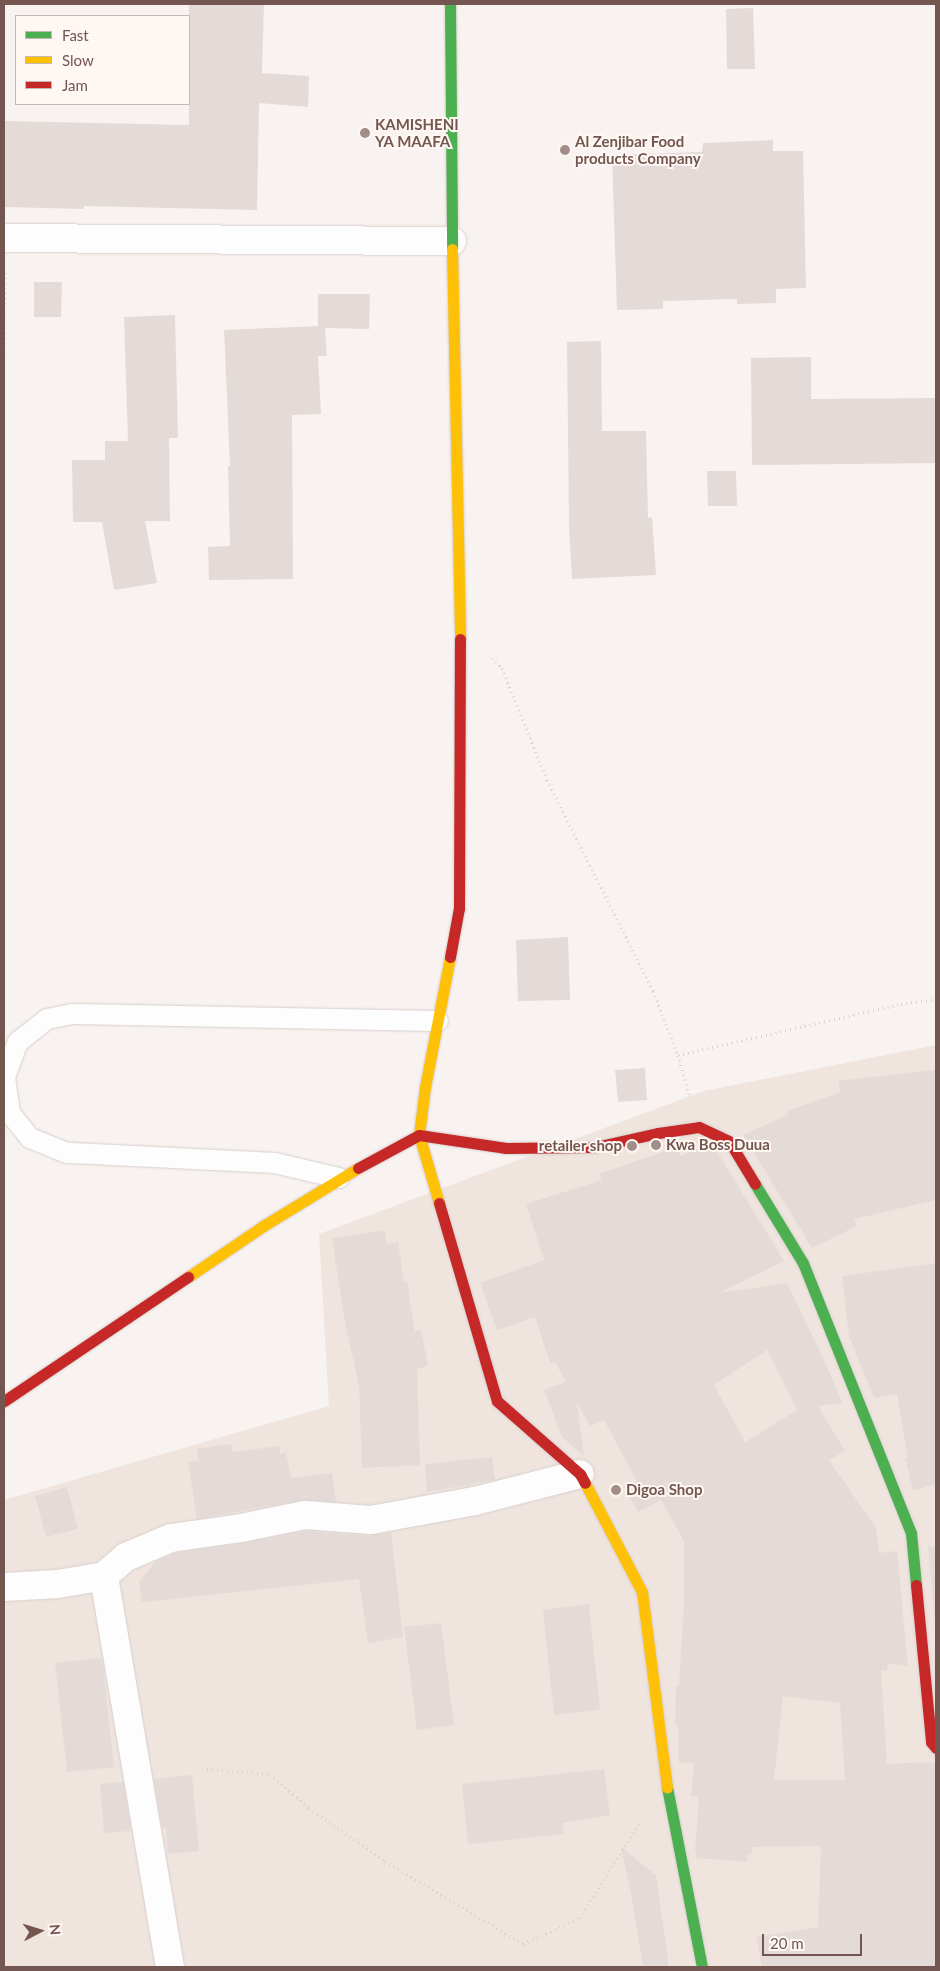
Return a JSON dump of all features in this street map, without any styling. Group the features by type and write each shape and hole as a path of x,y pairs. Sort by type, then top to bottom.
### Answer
{"street":[{"path":"450,4 452,241 460,625 459,908 425,1087 419,1135 497,1401 580,1474 642,1592 666,1782 702,1967"},
{"path":"4,238 452,241"},
{"path":"4,1401 262,1226 307,1200 339,1178 419,1135 506,1148 595,1147 658,1133 699,1127 729,1141 804,1263 911,1533 931,1742 936,1748"},
{"path":"4,1587 58,1584 104,1576 126,1557 171,1538 241,1528 305,1515 371,1520 475,1502 580,1474"},
{"path":"104,1576 170,1967"}],"lane":[{"path":"339,1178 276,1164 67,1153 30,1138 10,1113 5,1077 18,1042 47,1019 73,1014 438,1021"}],"path":[{"path":"4,238 4,363"},
{"path":"460,625 502,668 547,780 653,991 678,1055 699,1127"},
{"path":"678,1055 901,1004 936,999"},
{"path":"207,1769 270,1774 309,1808 385,1861 523,1944 580,1918 666,1782"}],"shaded area":[{"path":"936,1045 936,1967 4,1967 4,1500 329,1406 319,1234 704,1091"}],"building":[{"path":"189,4 264,4 262,73 309,76 308,107 259,103 257,210 84,206 84,209 4,207 4,121 189,125"},
{"path":"753,8 755,69 727,69 726,9"},
{"path":"773,140 773,151 803,151 806,288 776,289 776,303 737,304 737,299 663,301 663,309 617,310 612,155 702,152 703,143"},
{"path":"34,282 62,282 61,317 34,317"},
{"path":"318,294 370,294 369,329 325,328 327,356 318,356 321,414 292,415 293,579 209,580 208,547 230,546 228,466 230,466 224,330 318,326"},
{"path":"175,315 178,438 169,438 170,521 145,521 157,583 114,590 102,522 73,522 72,460 105,460 105,441 128,441 124,317"},
{"path":"601,341 602,431 646,431 648,518 652,517 656,575 572,579 569,526 567,342"},
{"path":"811,357 811,399 936,398 936,463 752,465 751,358"},
{"path":"707,471 736,471 737,506 708,506"},
{"path":"568,937 570,1000 518,1001 516,940"},
{"path":"645,1068 647,1100 618,1102 615,1070"},
{"path":"936,1070 936,1200 854,1219 857,1226 812,1248 743,1135 779,1119 788,1114 787,1111 841,1092 838,1081"},
{"path":"677,1147 680,1156 705,1147 718,1153 784,1261 719,1293 787,1283 826,1364 842,1403 818,1406 845,1451 829,1460 876,1528 879,1553 897,1551 908,1666 888,1664 887,1671 881,1670 887,1764 936,1763 936,1967 762,1967 756,1937 818,1927 821,1846 752,1847 751,1855 747,1854 747,1862 697,1858 695,1850 699,1797 691,1796 694,1763 679,1762 678,1725 675,1725 676,1686 679,1686 684,1603 684,1541 661,1500 638,1512 624,1487 637,1481 604,1420 590,1426 577,1403 584,1456 562,1437 544,1390 566,1382 555,1362 550,1363 535,1317 497,1330 480,1283 544,1260 526,1204 602,1180 599,1174","holes":["767,1350 797,1410 799,1409 745,1442 714,1385","783,1696 840,1703 845,1780 774,1780"]},
{"path":"385,1230 387,1244 398,1242 404,1282 407,1282 415,1331 421,1330 428,1366 417,1369 420,1465 362,1468 359,1385 346,1328 332,1239"},
{"path":"936,1263 936,1484 913,1491 905,1458 908,1458 897,1394 874,1398 849,1336 842,1276"},
{"path":"231,1444 233,1452 279,1446 280,1454 286,1452 291,1478 332,1473 336,1502 302,1500 197,1519 188,1462 199,1461 197,1449"},
{"path":"492,1457 495,1480 427,1492 425,1464"},
{"path":"67,1487 78,1529 46,1537 35,1496"},
{"path":"306,1531 370,1536 391,1532 403,1637 368,1643 359,1579 142,1602 139,1582 155,1562 175,1553"},
{"path":"936,1546 936,1633 928,1547"},
{"path":"589,1604 600,1710 554,1715 543,1610"},
{"path":"441,1623 454,1725 417,1730 404,1627"},
{"path":"102,1658 114,1767 67,1772 55,1663"},
{"path":"604,1769 610,1815 562,1823 564,1834 468,1844 462,1784"},
{"path":"192,1775 199,1851 168,1854 166,1828 162,1828 154,1779"},
{"path":"123,1782 131,1831 104,1833 100,1784"},
{"path":"621,1847 656,1875 669,1967 643,1967 631,1893"}],"traffic: fast":[{"path":"450,4 452,249"},
{"path":"755,1184 803,1263 911,1533 916,1585"},
{"path":"667,1787 702,1967"}],"traffic: slow":[{"path":"452,249 460,639"},
{"path":"439,1203 419,1135 425,1087 450,957"},
{"path":"188,1277 263,1226 358,1168"},
{"path":"585,1483 642,1592 667,1787"}],"traffic: jam":[{"path":"450,957 459,908 460,639"},
{"path":"358,1168 419,1135 506,1148 595,1147 658,1133 699,1127 729,1141 755,1184"},
{"path":"439,1203 497,1401 580,1474 585,1483"},
{"path":"4,1401 188,1277"},
{"path":"916,1585 931,1742 936,1748"}],"place":[{"name":"KAMISHENI YA MAAFA","path":"365,133"},
{"name":"Al Zenjibar Food products Company","path":"565,150"},
{"name":"Kwa Boss Duua","path":"656,1145"},
{"name":"retailer shop","path":"632,1146"},
{"name":"Digoa Shop","path":"616,1490"}]}
